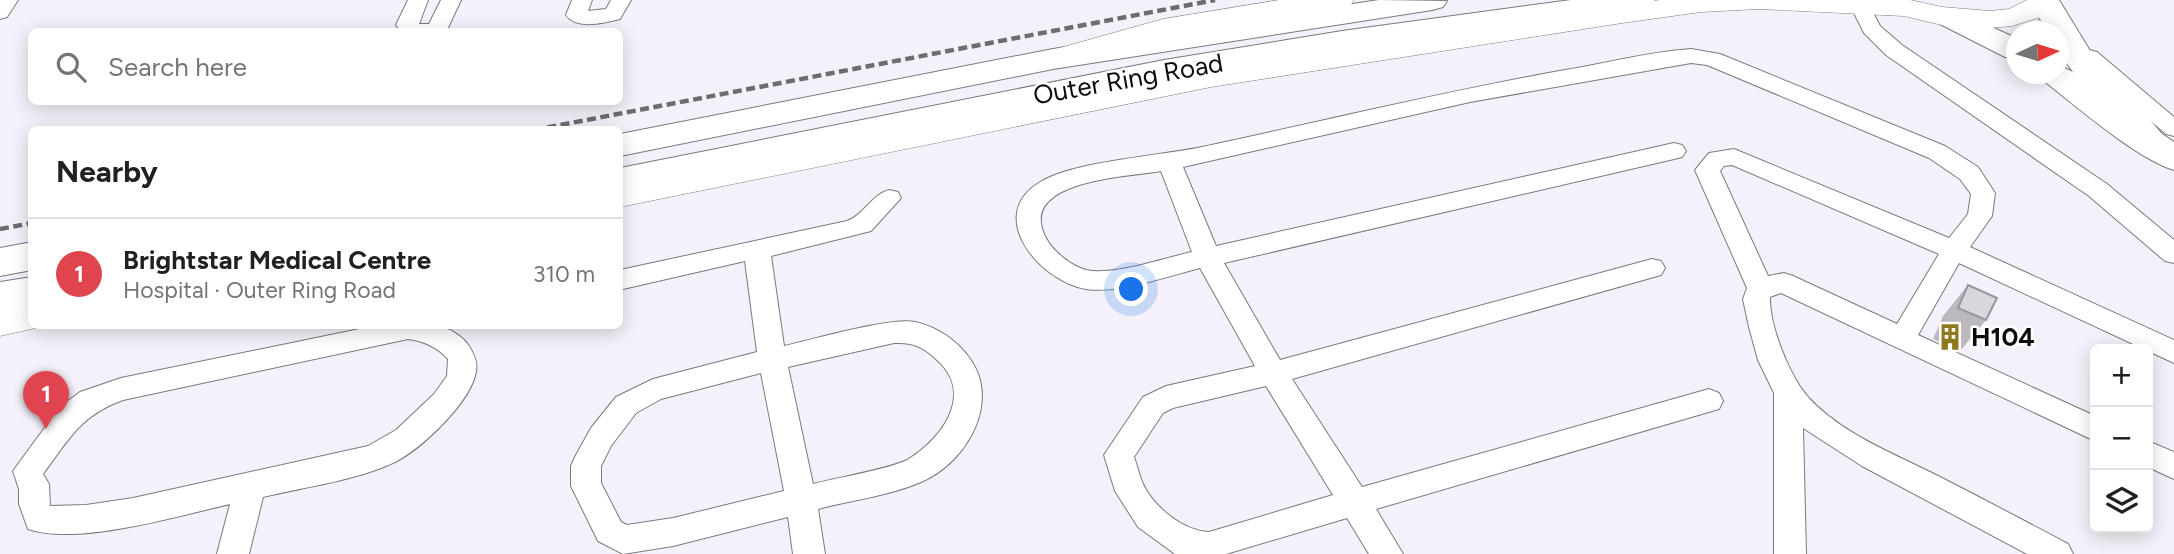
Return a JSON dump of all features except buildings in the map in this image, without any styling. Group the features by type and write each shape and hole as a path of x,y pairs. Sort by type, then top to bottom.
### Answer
{"main road":[{"name":"Outer Ring Road","path":"1053,60 1094,44 1168,26 1340,0"},
{"name":"Outer Ring Road","path":"623,179 770,152 1034,95 1179,54 1441,0"},
{"name":"Outer Ring Road","path":"623,144 1053,60 1179,54 1427,28 1640,0"},
{"path":"623,194 1083,100 1342,56 1700,3 1786,0 1882,5 1951,18 1985,19 2017,15 2040,6 2045,0 2068,41 2099,83 2165,142"},
{"path":"1951,18 2006,45"},
{"path":"2068,84 2122,124 2165,142"},
{"path":"1034,95 1083,100"},
{"path":"0,262 28,257"},
{"path":"0,297 28,291"},
{"path":"0,322 28,317"}],"street":[{"path":"0,13 9,0"},
{"path":"410,28 407,25 418,0"},
{"path":"437,28 451,0"},
{"path":"582,0 576,15 579,18 613,15 621,0"},
{"path":"1882,5 1871,30 1894,50 2098,190 2174,254"},
{"path":"1674,151 1097,281 1078,277 1055,263 1034,243 1028,227 1034,202 1048,188 1067,181 1169,162 1443,100 1691,56 1712,59 1956,162 1969,173 1983,193 1980,216 1954,250 1902,339"},
{"path":"1761,289 1707,170 1717,159 1734,157 1954,250 2174,352"},
{"path":"1169,162 1207,257 1273,373 1387,554"},
{"path":"624,279 852,229 862,225 889,198"},
{"path":"757,251 772,359 801,499 809,554"},
{"path":"1653,268 1273,373 1166,398 1153,405 1119,454 1130,491 1149,517 1188,545 1210,546 1229,538 1709,401"},
{"path":"2057,554 1858,449 1807,414 1788,392 1768,351 1756,300 1761,289 1769,283 1784,283 2090,427"},
{"path":"408,329 426,330 441,338 460,355 464,369 458,382 422,427 403,444 383,454 250,487 119,514 58,521 39,519 34,504 34,484 29,480 28,471 70,415 90,400 121,389 408,329"},
{"path":"913,332 927,336 950,352 966,376 969,398 960,427 935,456 913,472 673,532 623,540 609,531 598,504 586,486 586,466 601,437 625,405 653,390 772,359 894,333 913,332"},
{"path":"1788,392 1790,554"},
{"path":"2153,456 2174,466"},
{"path":"233,554 250,487"}],"railway":[{"path":"555,126 1215,0"},
{"path":"0,229 28,224"}],"place":[{"name":"H104","path":"1950,337"},
{"name":"Brightstar Medical Centre","path":"46,429"}]}
